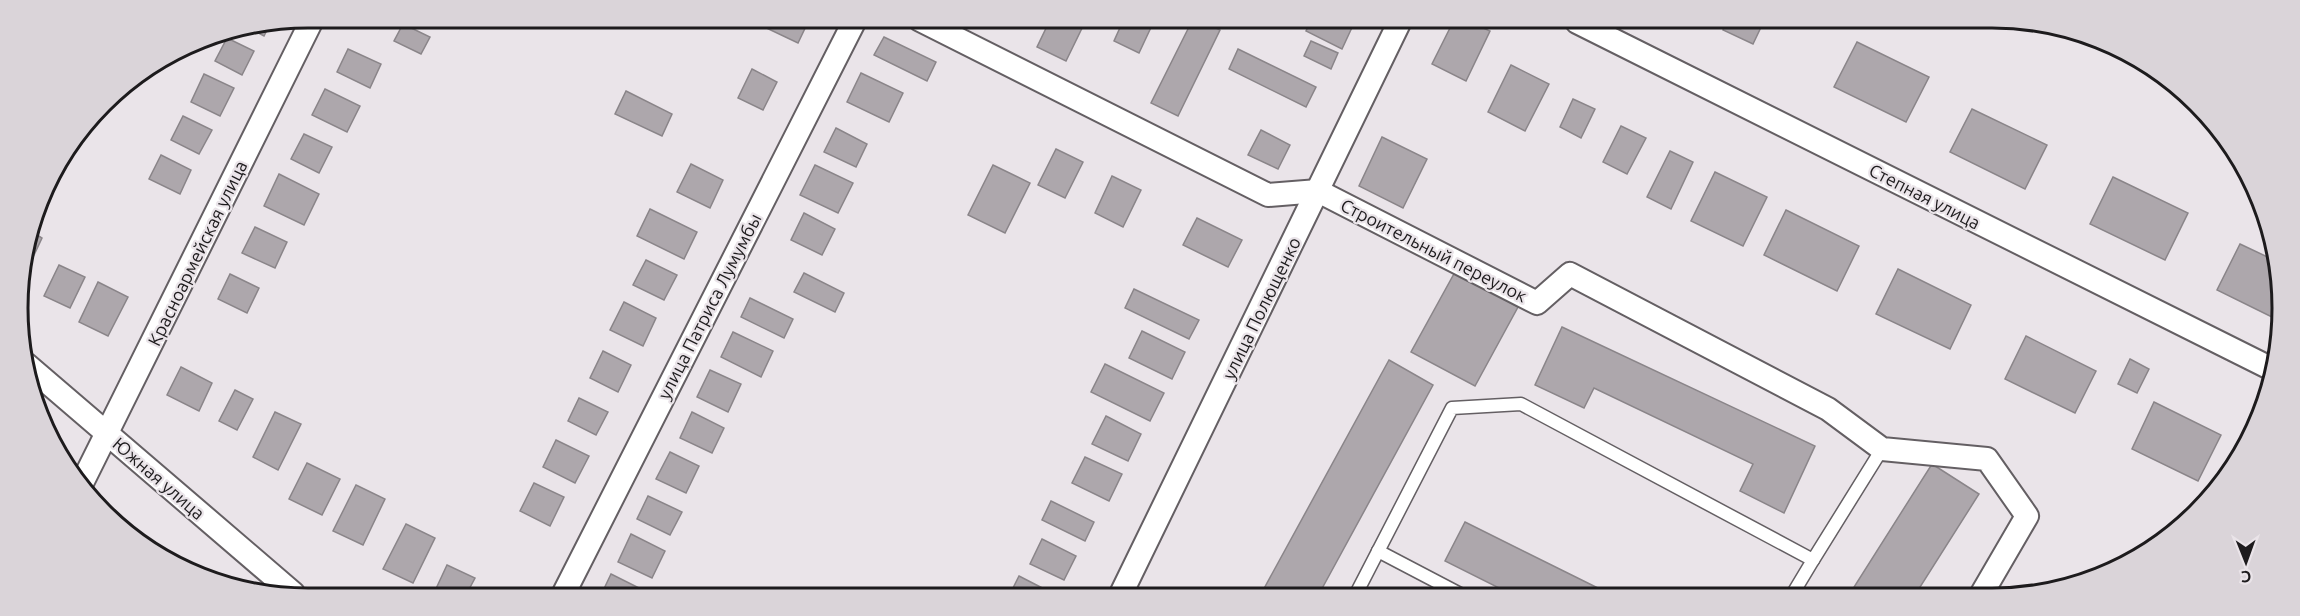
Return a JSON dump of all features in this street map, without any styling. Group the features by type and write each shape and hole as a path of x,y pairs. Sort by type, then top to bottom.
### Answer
{"street":[{"name":"Красноармейская улица","path":"85,477 308,28"},
{"name":"улица Патриса Лумумбы","path":"567,588 851,28"},
{"path":"936,28 1268,195 1318,190"},
{"name":"улица Полющенко","path":"1124,588 1397,28"},
{"name":"Степная улица","path":"1589,28 2265,366"},
{"name":"Строительный переулок","path":"1318,190 1537,303 1570,274 1828,409 1882,449"},
{"name":"Южная улица","path":"36,373 287,587"},
{"path":"1882,449 1987,459 2027,516 1986,588"}],"lane":[{"path":"1359,588 1452,408 1521,404 1813,560"},
{"path":"1796,588 1882,449"},
{"path":"1378,551 1449,588"}],"building":[{"path":"401,28 411,28 430,37 421,54 394,41"},
{"path":"766,28 805,28 798,43"},
{"path":"1046,28 1082,28 1066,61 1037,47"},
{"path":"1120,28 1151,28 1139,53 1114,41"},
{"path":"1188,28 1220,30 1178,116 1151,103"},
{"path":"1308,28 1352,28 1342,49 1306,31"},
{"path":"1450,28 1483,28 1490,31 1466,81 1432,64"},
{"path":"1724,28 1761,28 1753,44 1723,30"},
{"path":"884,37 936,62 927,81 874,55"},
{"path":"230,40 254,51 242,75 215,61 225,41"},
{"path":"1311,41 1338,53 1331,69 1304,56"},
{"path":"1857,42 1929,77 1906,122 1834,87"},
{"path":"348,49 381,64 370,88 337,72"},
{"path":"1238,49 1316,87 1306,107 1229,69"},
{"path":"1511,65 1549,84 1525,131 1488,112"},
{"path":"752,69 777,82 763,110 738,98"},
{"path":"861,73 903,93 889,122 847,102"},
{"path":"204,74 234,88 220,116 191,102"},
{"path":"325,89 360,106 347,132 312,115"},
{"path":"626,91 672,114 662,136 615,114"},
{"path":"1573,99 1595,109 1581,138 1560,127"},
{"path":"1972,109 2047,145 2025,189 1950,152"},
{"path":"183,116 212,130 199,154 171,140"},
{"path":"1621,126 1646,138 1627,174 1603,162"},
{"path":"836,128 867,144 856,167 824,152"},
{"path":"1261,130 1290,145 1278,169 1248,155"},
{"path":"304,134 332,147 319,173 291,159"},
{"path":"1382,137 1427,159 1403,208 1359,186"},
{"path":"1056,149 1083,162 1065,198 1038,185"},
{"path":"1670,151 1693,162 1671,209 1647,197"},
{"path":"161,155 191,170 180,194 149,179"},
{"path":"691,164 723,180 710,208 677,192"},
{"path":"815,165 853,183 838,213 800,195"},
{"path":"993,165 1030,183 1005,233 968,215"},
{"path":"1715,172 1767,197 1743,246 1691,221"},
{"path":"279,174 319,194 304,225 264,206"},
{"path":"1112,176 1141,190 1123,227 1095,213"},
{"path":"2113,177 2188,213 2165,260 2090,224"},
{"path":"650,209 697,232 684,259 637,236"},
{"path":"1786,210 1859,246 1837,291 1764,255"},
{"path":"804,213 835,229 822,255 791,240"},
{"path":"1197,218 1242,240 1228,267 1183,245"},
{"path":"255,227 287,242 275,268 242,253"},
{"path":"38,236 42,238 34,256"},
{"path":"2240,244 2267,257 2272,317 2217,290"},
{"path":"646,260 677,275 664,300 633,285"},
{"path":"59,265 85,277 70,308 44,296"},
{"path":"1898,269 1971,305 1950,349 1876,314"},
{"path":"1455,272 1518,307 1475,386 1411,352"},
{"path":"804,273 844,293 835,312 794,292"},
{"path":"230,274 259,288 247,313 218,299"},
{"path":"98,282 128,297 108,336 79,322"},
{"path":"1134,289 1199,320 1189,339 1125,308"},
{"path":"750,298 793,319 784,338 741,317"},
{"path":"624,302 656,318 643,346 610,330"},
{"path":"1562,327 1815,446 1784,513 1740,491 1753,464 1594,388 1584,408 1535,385"},
{"path":"1142,331 1185,352 1172,379 1129,358"},
{"path":"733,332 773,351 761,377 721,357"},
{"path":"2026,336 2096,371 2075,413 2005,379"},
{"path":"603,351 631,365 618,392 590,378"},
{"path":"2130,359 2149,369 2137,393 2118,384"},
{"path":"1389,360 1433,385 1322,588 1264,588"},
{"path":"1105,364 1164,393 1150,421 1091,392"},
{"path":"181,367 212,383 199,411 167,395"},
{"path":"710,370 741,384 728,412 697,397"},
{"path":"235,390 253,399 237,430 219,421"},
{"path":"579,398 608,412 596,435 568,421"},
{"path":"2154,402 2221,435 2198,481 2132,449"},
{"path":"275,412 301,424 278,470 253,457"},
{"path":"692,412 724,428 712,453 680,438"},
{"path":"1106,416 1141,434 1128,461 1092,444"},
{"path":"556,440 589,456 575,483 543,467"},
{"path":"670,452 699,466 686,493 656,479"},
{"path":"1085,457 1122,474 1109,501 1072,483"},
{"path":"307,463 340,479 322,515 289,499"},
{"path":"1932,464 1979,494 1919,588 1853,588"},
{"path":"534,483 564,497 550,526 520,511"},
{"path":"356,485 385,499 363,545 333,531"},
{"path":"648,496 682,512 670,535 637,519"},
{"path":"1051,501 1094,522 1085,541 1042,520"},
{"path":"1465,522 1598,588 1499,588 1445,561"},
{"path":"406,524 435,538 413,583 383,569"},
{"path":"631,534 665,551 652,578 618,562"},
{"path":"1042,539 1076,556 1064,580 1030,564"},
{"path":"447,565 475,578 470,588 436,588"},
{"path":"611,574 639,588 604,588"},
{"path":"1019,576 1042,588 1013,588"}]}
